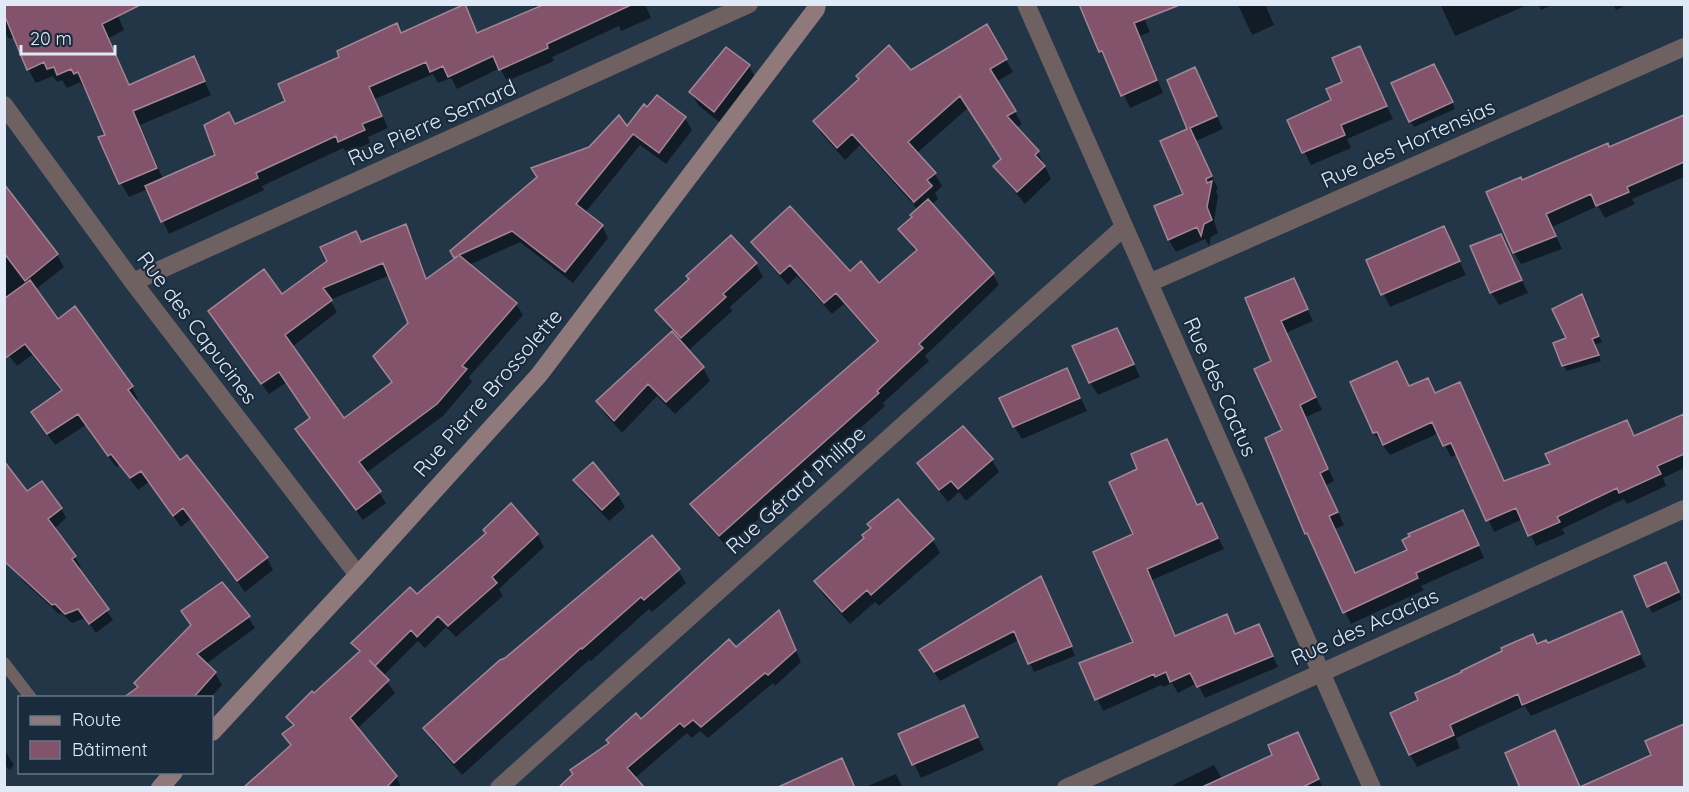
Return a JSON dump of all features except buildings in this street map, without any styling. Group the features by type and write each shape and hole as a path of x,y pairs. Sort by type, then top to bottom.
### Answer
{"street":[{"name":"Rue Pierre Semard","path":"133,282 749,4"},
{"name":"Rue Pierre Brossolette","path":"213,731 539,375 816,9 817,4"},
{"name":"Rue des Cactus","path":"1026,4 1372,788"},
{"name":"Rue des Hortensias","path":"1149,283 1684,47"},
{"name":"Rue des Capucines","path":"4,105 133,282 358,575"},
{"name":"Rue Gérard Philipe","path":"499,788 1124,228"},
{"name":"Rue des Acacias","path":"1066,788 1684,509"},
{"path":"160,788 171,774"}],"lane":[{"path":"4,663 29,696"}]}
